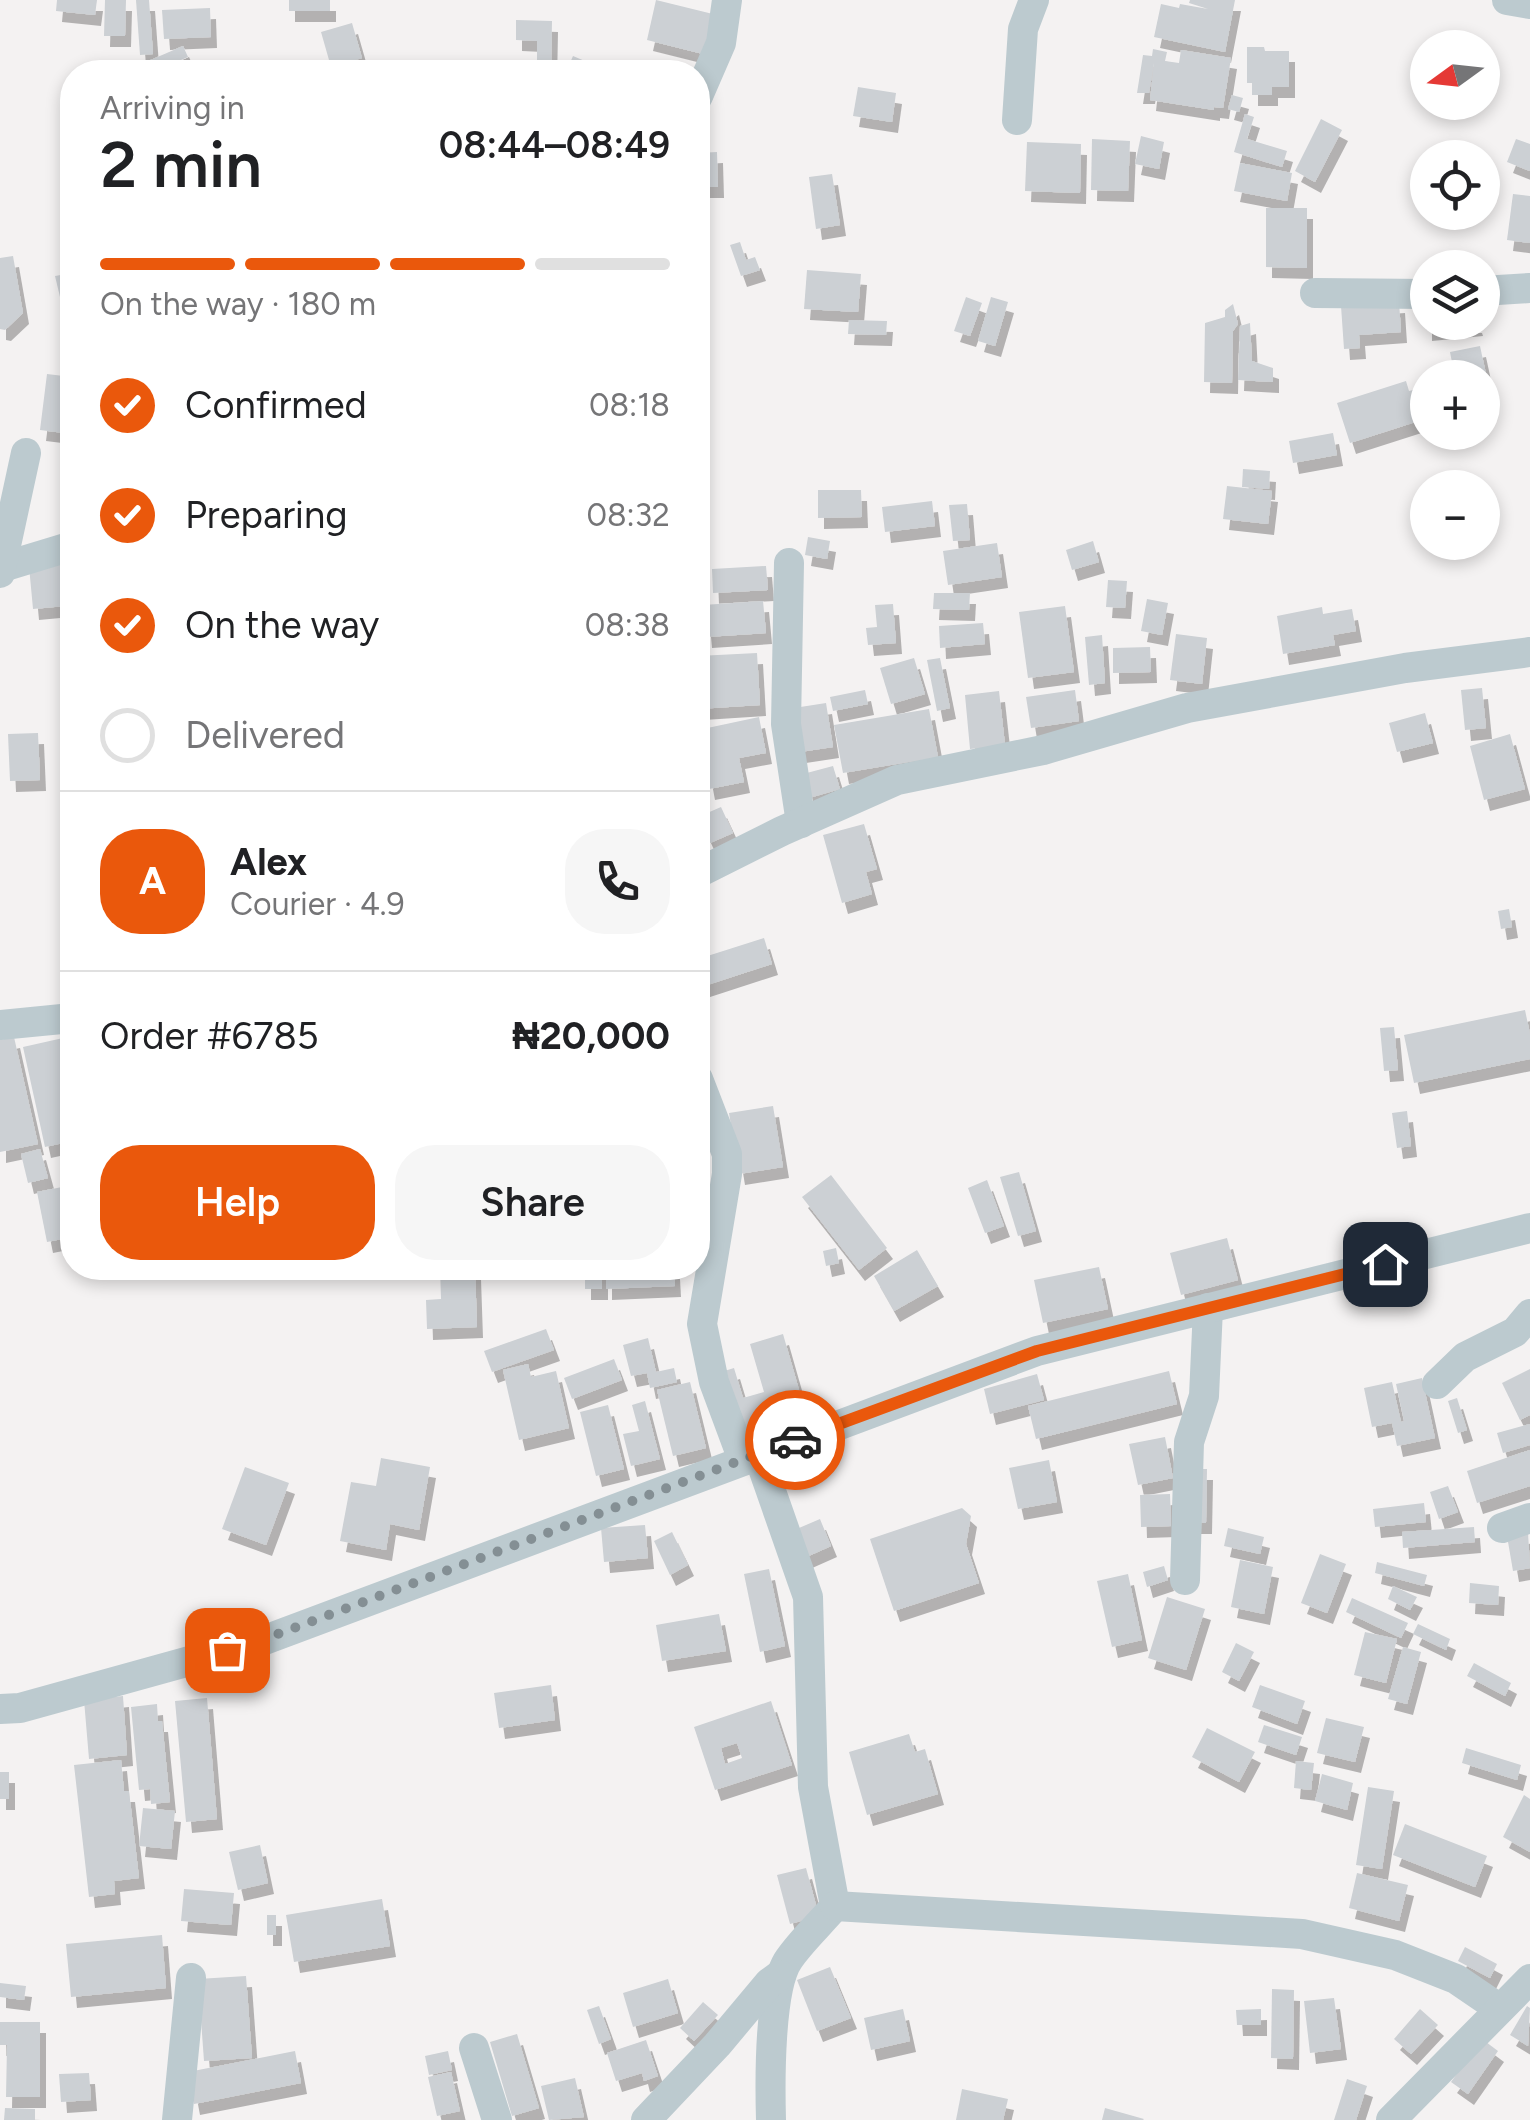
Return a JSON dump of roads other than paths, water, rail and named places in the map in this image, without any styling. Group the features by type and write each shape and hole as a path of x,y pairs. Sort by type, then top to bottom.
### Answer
{"street":[{"path":"710,70 722,43 727,0"},
{"path":"1017,120 1024,30 1034,0"},
{"path":"1507,0 1530,4"},
{"path":"1500,289 1530,288"},
{"path":"1315,293 1410,294"},
{"path":"1,570 26,453"},
{"path":"1,570 60,550"},
{"path":"790,563 786,724 801,823"},
{"path":"710,868 897,780 1043,750 1187,708 1405,668 1530,652"},
{"path":"0,1025 60,1019"},
{"path":"710,1109 728,1154 710,1276"},
{"path":"0,1710 20,1708 262,1640 1037,1351 1530,1228"},
{"path":"709,1280 702,1324 714,1382 750,1457 808,1598 813,1788 836,1906"},
{"path":"1185,1580 1189,1442 1204,1396 1208,1308"},
{"path":"1437,1384 1465,1357 1525,1328"},
{"path":"771,2120 770,2073 780,1975 788,1960 836,1906"},
{"path":"836,1906 1302,1934 1396,1954 1456,1979 1500,2009"},
{"path":"646,2120 780,1975"},
{"path":"177,2120 190,1978"},
{"path":"1390,2120 1530,1979"},
{"path":"474,2048 496,2120"}]}
